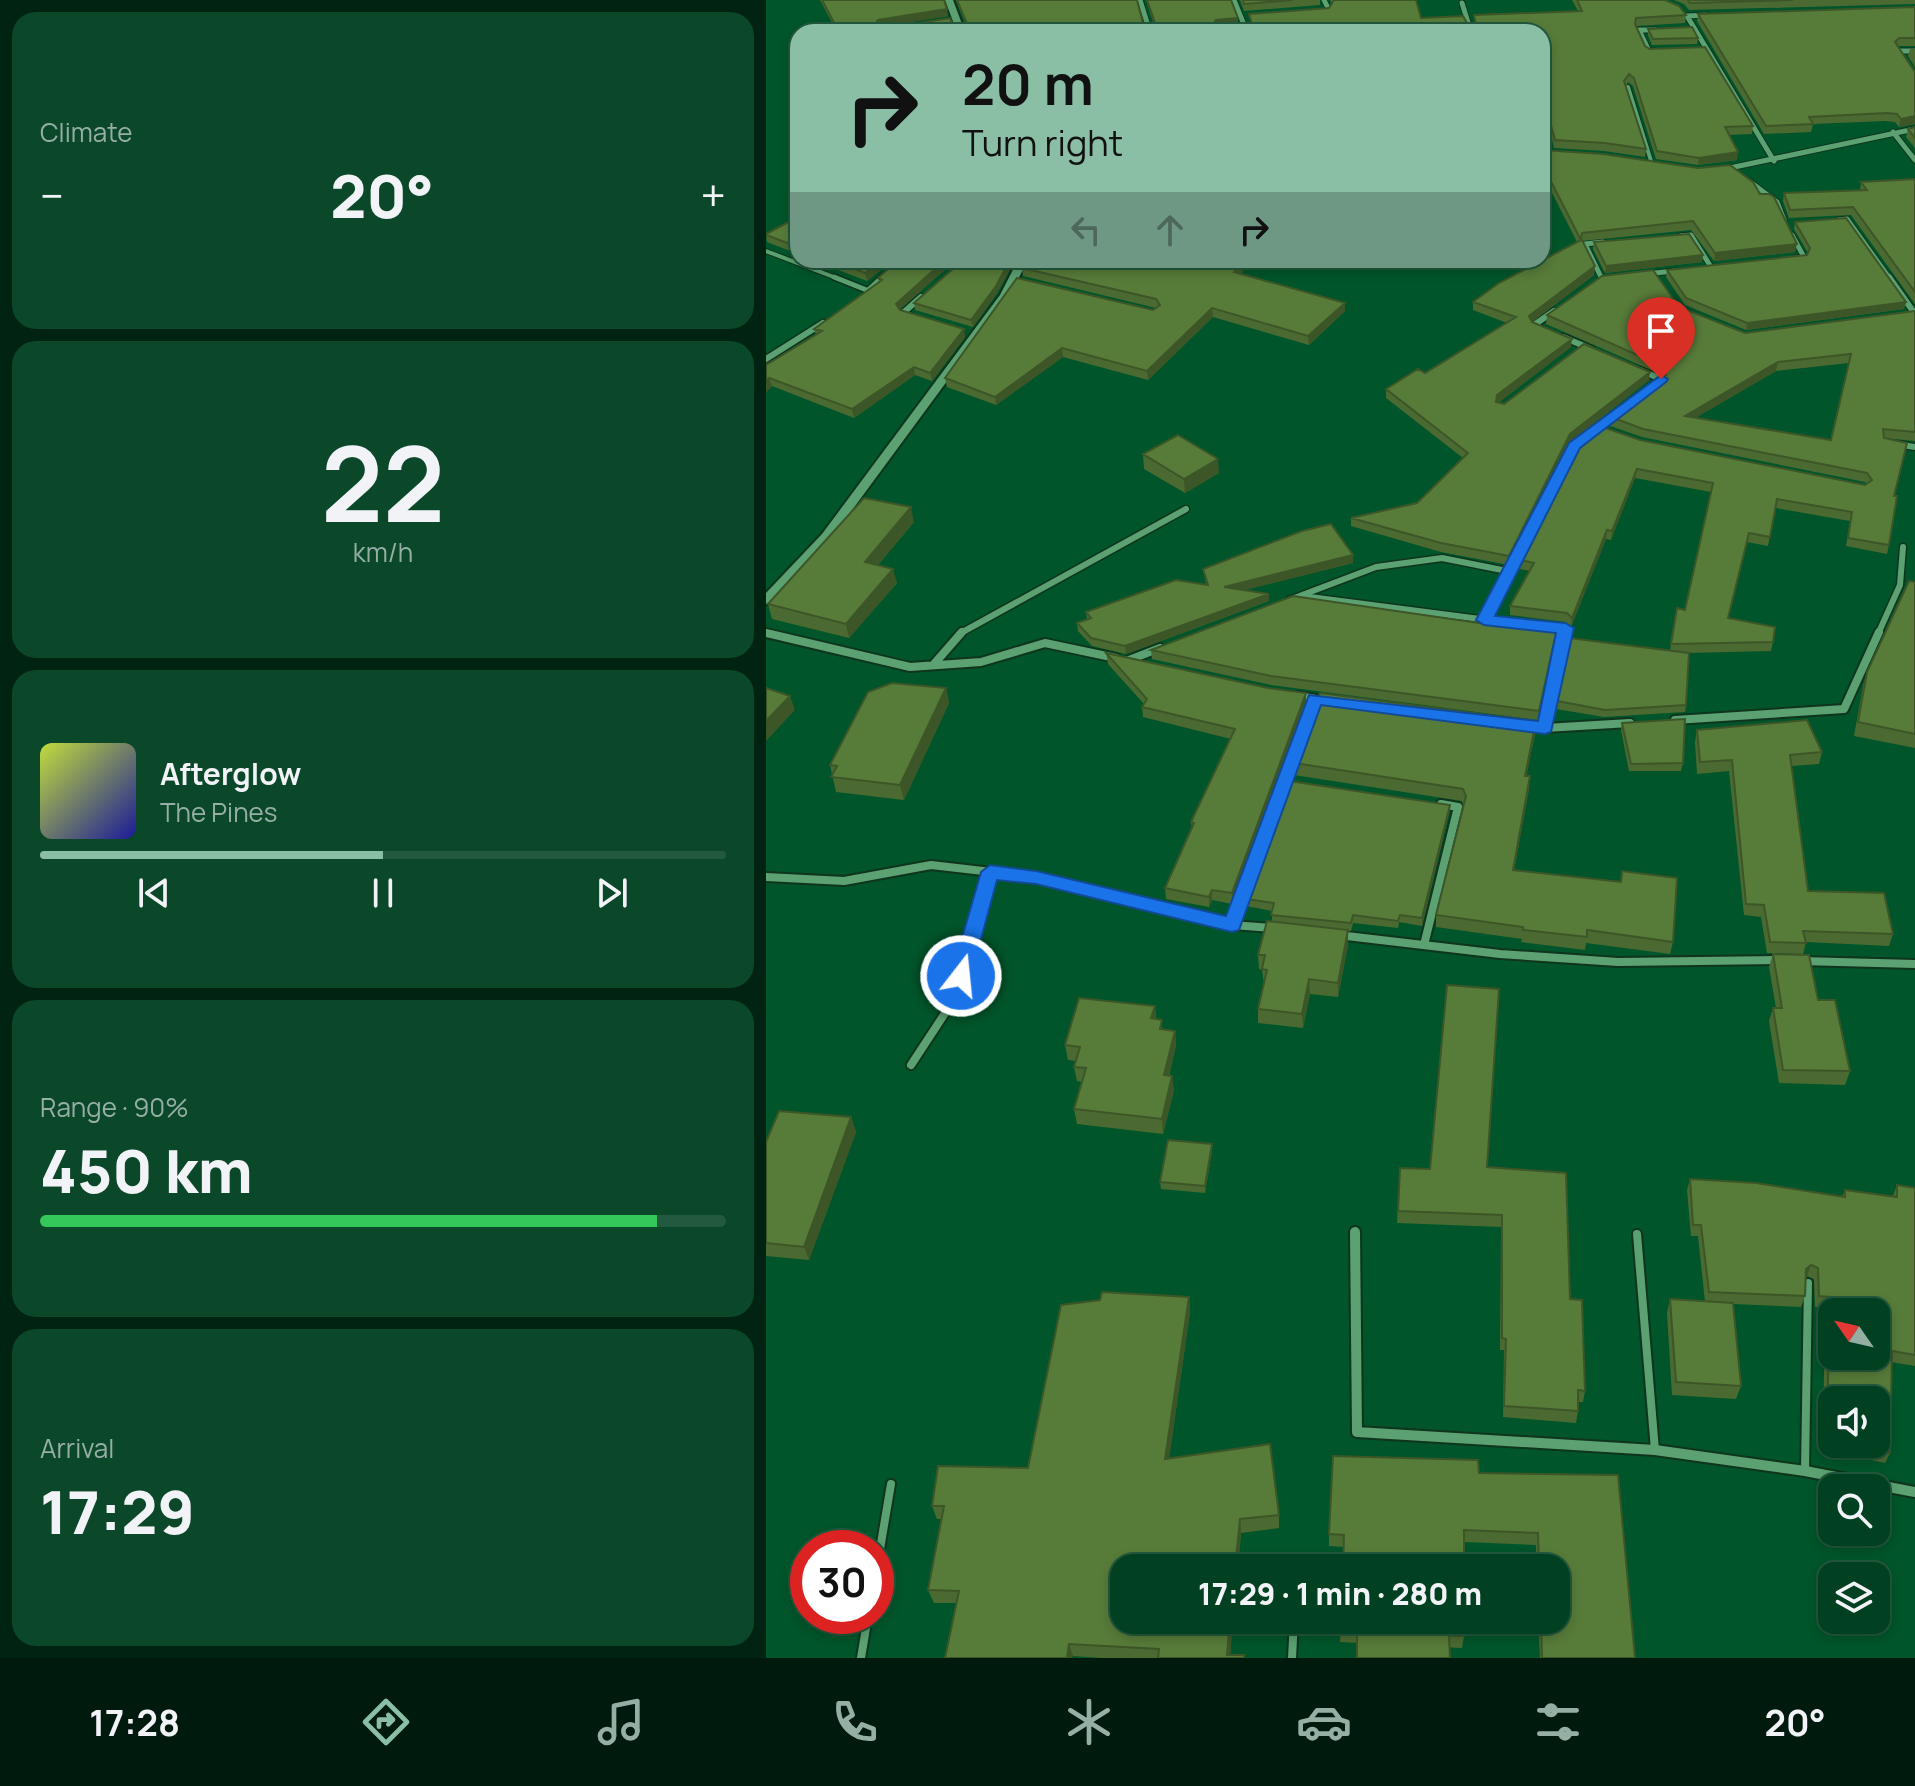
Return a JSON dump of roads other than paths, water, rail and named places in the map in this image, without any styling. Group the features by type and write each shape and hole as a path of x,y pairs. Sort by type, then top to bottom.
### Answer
{"street":[{"path":"949,0 958,24"},
{"path":"1140,0 1148,24"},
{"path":"1234,0 1244,24"},
{"path":"1314,11 1329,10 1324,0"},
{"path":"1462,3 1469,24"},
{"path":"1681,9 1774,161"},
{"path":"1687,16 1717,15"},
{"path":"1241,17 1256,16"},
{"path":"1681,29 1695,28"},
{"path":"1664,51 1649,51 1639,30 1667,29"},
{"path":"1693,50 1708,49"},
{"path":"1906,64 1898,51 1915,51"},
{"path":"1721,169 1774,161 1915,129"},
{"path":"1893,132 1915,160"},
{"path":"1550,153 1561,153"},
{"path":"1640,162 1667,166"},
{"path":"1732,168 1777,202 1785,224 1804,257 1789,259"},
{"path":"1832,220 1847,219 1915,314 1899,316"},
{"path":"1676,236 1691,235 1711,267"},
{"path":"1601,277 1585,244 1615,241"},
{"path":"1697,269 1726,266"},
{"path":"860,298 893,268"},
{"path":"766,600 826,537 976,334 1019,268"},
{"path":"1628,275 1683,270"},
{"path":"1655,273 1664,286"},
{"path":"1590,285 1601,277 1614,276"},
{"path":"917,317 903,313 926,293"},
{"path":"1546,330 1534,325 1556,309"},
{"path":"766,359 830,319"},
{"path":"962,330 976,334"},
{"path":"1559,335 1596,351"},
{"path":"1484,620 1512,572 1574,446 1661,379 1635,368"},
{"path":"1597,427 1611,432"},
{"path":"1885,442 1915,447"},
{"path":"934,664 958,634 1186,509"},
{"path":"1671,720 1844,709 1900,585 1903,547"},
{"path":"1286,601 1376,567 1442,558 1512,572"},
{"path":"1301,596 1525,624"},
{"path":"1538,626 1565,628 1545,728"},
{"path":"766,633 910,667 981,662 1045,643 1143,664"},
{"path":"1129,660 1172,644"},
{"path":"1285,694 1346,703"},
{"path":"1232,925 1315,699"},
{"path":"1515,724 1545,728 1640,722"},
{"path":"1284,781 1300,783"},
{"path":"1424,945 1458,807 1426,802"},
{"path":"766,877 844,881 931,865 1036,877 1232,925 1286,930"},
{"path":"911,1065 953,1001 990,872"},
{"path":"1331,934 1500,954 1618,962 1771,960 1915,964"},
{"path":"1355,1232 1357,1432 1655,1450 1805,1471 1915,1492"}],"lane":[{"path":"1628,87 1652,164"},
{"path":"766,251 790,260"},
{"path":"810,268 869,291"},
{"path":"1013,279 1027,283"},
{"path":"1572,354 1583,345"},
{"path":"1637,1234 1655,1450"},
{"path":"1805,1471 1808,1283"},
{"path":"883,1530 891,1484"},
{"path":"861,1658 865,1634"},
{"path":"1292,1658 1293,1634"}]}
